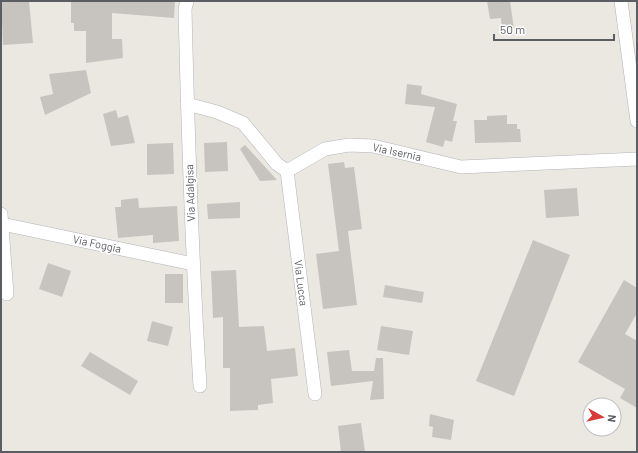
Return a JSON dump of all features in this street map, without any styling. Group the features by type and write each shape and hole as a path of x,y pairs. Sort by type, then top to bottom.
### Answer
{"street":[{"name":"Via Adalgisa","path":"187,1 185,9 187,104 193,264 200,386"},
{"path":"621,1 637,121"},
{"path":"187,104 217,112 243,123 278,164 287,171"},
{"name":"Via Isernia","path":"287,171 325,149 349,145 373,146 461,167 637,159"},
{"name":"Via Lucca","path":"287,171 315,394"},
{"path":"1,219 7,294"},
{"name":"Via Foggia","path":"1,219 193,264"}],"building":[{"path":"1,1 29,1 33,43 3,45"},
{"path":"71,1 175,1 174,18 112,13 112,39 122,39 123,58 86,63 86,31 74,31 74,23 71,23"},
{"path":"487,1 510,1 514,29 502,31 501,18 490,19"},
{"path":"86,70 91,93 45,115 40,97 53,94 49,74"},
{"path":"407,84 422,86 421,94 457,104 453,121 457,121 452,142 445,140 443,147 426,142 435,107 405,104"},
{"path":"116,110 118,118 128,115 135,143 111,146 103,114"},
{"path":"507,115 507,124 517,124 517,129 520,129 521,142 475,143 474,120 487,120 487,116"},
{"path":"227,142 228,171 205,172 204,143"},
{"path":"173,143 174,174 147,175 147,144"},
{"path":"245,145 277,180 260,181 240,149"},
{"path":"344,162 345,168 354,167 362,229 348,231 357,305 323,309 316,254 339,251 328,164"},
{"path":"577,188 579,216 546,218 544,190"},
{"path":"138,198 139,208 177,206 179,241 153,243 153,235 118,238 115,207 121,207 121,200"},
{"path":"240,202 240,218 208,219 207,204"},
{"path":"533,240 570,255 514,396 476,381"},
{"path":"48,263 71,271 62,297 39,289"},
{"path":"236,270 239,327 264,326 267,351 295,348 298,376 271,379 273,403 258,405 258,410 230,411 230,368 223,368 223,317 213,318 211,271"},
{"path":"165,274 183,274 183,303 165,303"},
{"path":"624,280 637,288 637,313 625,334 637,341 637,408 621,397 625,389 578,362"},
{"path":"385,285 424,292 422,303 383,297"},
{"path":"152,321 173,327 168,346 147,341"},
{"path":"381,326 413,331 409,355 377,350"},
{"path":"349,350 352,371 374,371 376,358 383,358 384,399 370,400 373,381 331,386 327,352"},
{"path":"90,352 138,381 130,395 81,366"},
{"path":"430,414 454,420 451,440 432,437 433,427 429,426"},
{"path":"361,423 365,452 341,452 338,426"}]}
